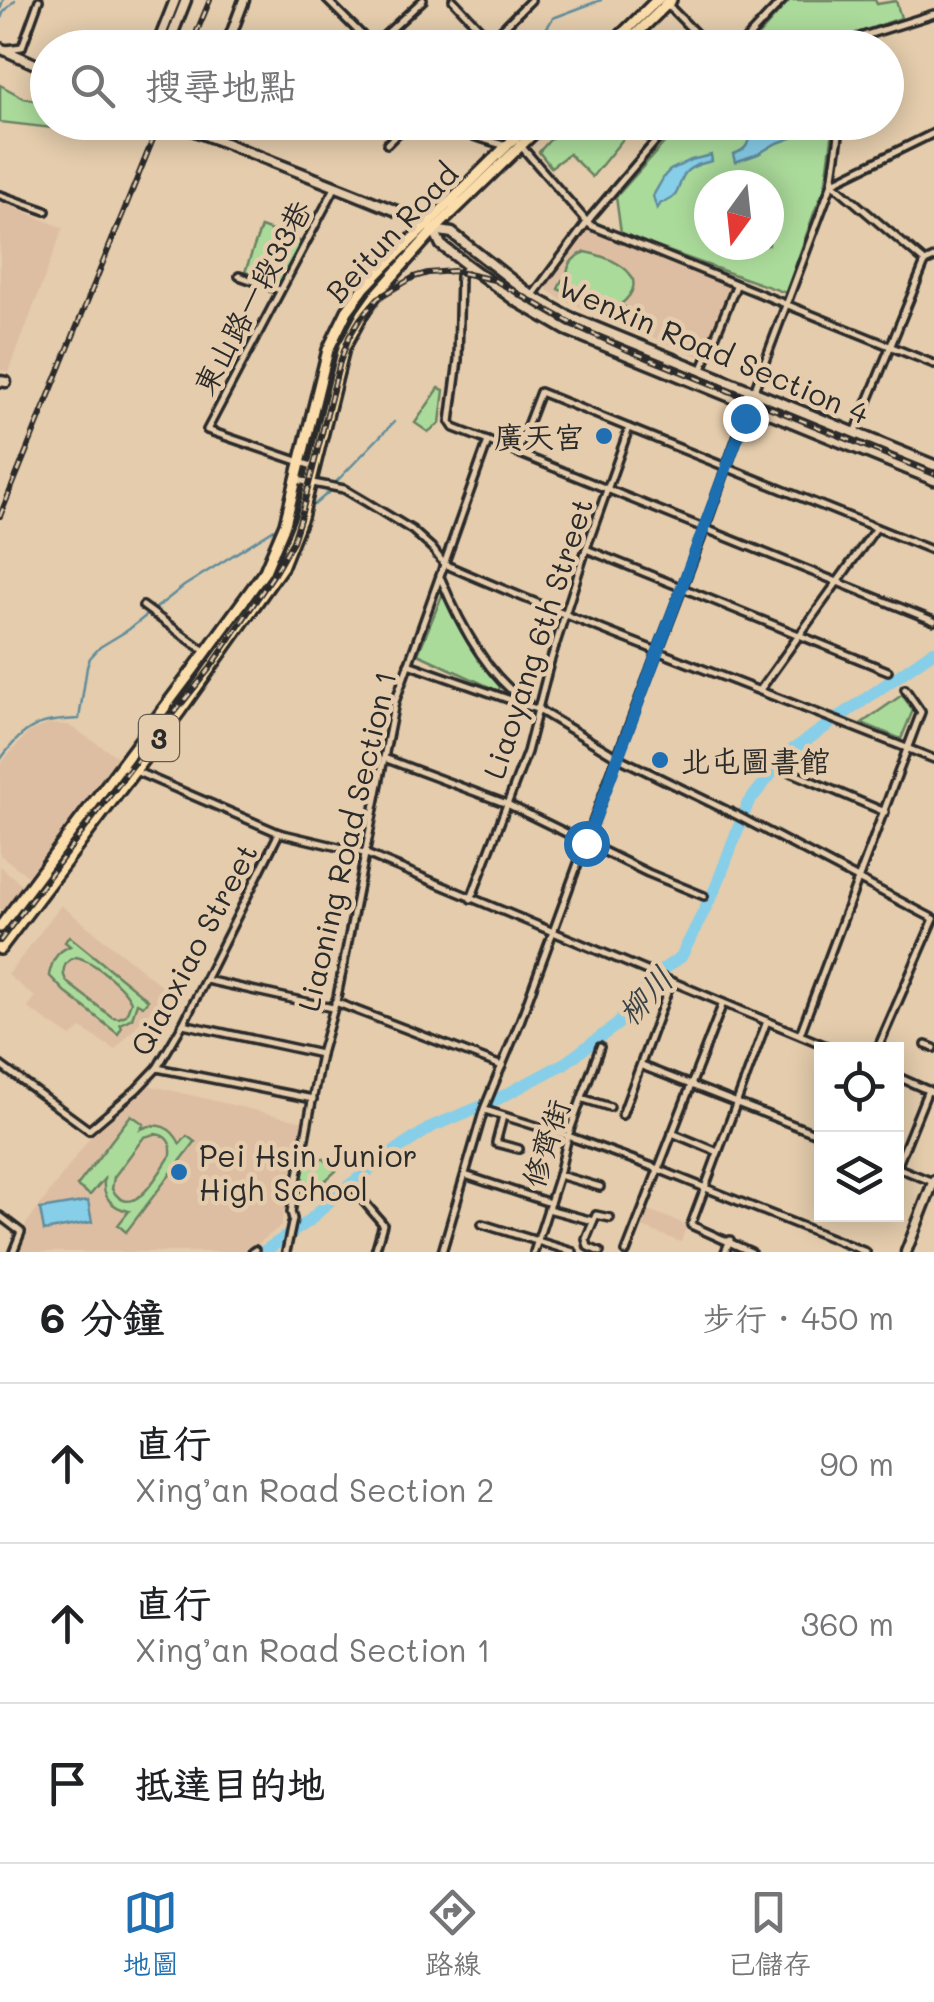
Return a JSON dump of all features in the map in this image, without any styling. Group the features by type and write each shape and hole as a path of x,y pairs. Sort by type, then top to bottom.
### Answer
{"main road":[{"path":"163,30 175,0"},
{"path":"174,30 186,0"},
{"path":"233,30 244,0"},
{"path":"630,30 665,1"},
{"path":"638,30 665,1"},
{"path":"1,50 30,62"},
{"path":"218,140 430,228"},
{"name":"Beitun Road","path":"206,652 265,571 285,524 322,369 342,318 364,288 521,140"},
{"name":"Beitun Road","path":"135,771 270,586 288,554 302,517 344,348 352,332 375,296 430,228 506,146 518,142"},
{"name":"Wenxin Road Section 4","path":"430,228 441,245 467,265 516,301 566,330 934,480"},
{"name":"Wenxin Road Section 4","path":"430,228 452,232 532,296 570,317 934,465"},
{"name":"3","path":"0,927 206,652"},
{"name":"3","path":"0,949 135,771"},
{"path":"909,1251 934,1181"}],"street":[{"path":"1,50 22,47 39,0"},
{"path":"327,0 356,30"},
{"path":"390,30 423,0"},
{"path":"453,0 481,30"},
{"path":"499,30 531,0"},
{"path":"755,30 783,0"},
{"path":"665,1 693,30"},
{"path":"876,30 934,14"},
{"path":"832,183 934,133"},
{"path":"387,144 391,140"},
{"path":"486,140 506,146"},
{"path":"532,296 586,222 657,140"},
{"path":"442,1252 486,1107 832,183 839,140"},
{"path":"518,142 586,222 934,364"},
{"path":"832,183 925,262"},
{"name":"東山路一段33巷","path":"301,464 207,430 336,186"},
{"path":"0,195 46,211"},
{"path":"855,433 925,262 934,258"},
{"path":"467,265 460,276 458,360 450,422 454,428 934,621"},
{"path":"239,276 280,290"},
{"path":"702,370 736,286"},
{"path":"517,452 540,392 934,551"},
{"name":"Liaoyang 6th Street","path":"471,898 526,752 586,548 630,428"},
{"name":"Liaoning Road Section 1","path":"286,1252 321,1054 395,702 488,440"},
{"path":"301,464 315,467"},
{"path":"296,480 355,496 412,530 444,564 934,760"},
{"path":"760,690 876,528"},
{"path":"586,548 888,670"},
{"path":"440,578 458,619 510,692 617,758 934,919 880,1042"},
{"path":"144,608 206,652"},
{"path":"408,664 539,710"},
{"path":"800,1034 921,712 905,690"},
{"path":"384,758 507,804 704,896"},
{"path":"120,767 279,832 364,853 818,1042"},
{"path":"788,770 884,812"},
{"name":"Qiaoxiao Street","path":"0,1065 90,1130 138,1090 157,1068 183,1024 279,832"},
{"path":"206,980 334,1005 502,1066"},
{"path":"622,1115 642,1066 668,980"},
{"path":"626,1252 724,1003"},
{"path":"751,1252 692,1224 767,1021"},
{"path":"183,1024 321,1054"},
{"path":"926,1045 934,1048"},
{"name":"修齊街","path":"534,1252 568,1136 600,1047"},
{"path":"642,1066 814,1133"},
{"path":"157,1068 313,1098"},
{"path":"904,1080 931,1092 904,1152"},
{"path":"583,1099 610,1107"},
{"path":"486,1107 658,1169 866,1252"},
{"path":"504,1116 496,1143 519,1149"},
{"path":"672,1133 718,1152"},
{"path":"904,1170 934,1181"},
{"path":"464,1175 592,1222"},
{"path":"559,1175 600,1187"},
{"path":"355,1191 383,1224 375,1252"},
{"path":"922,1212 934,1216"},
{"path":"0,1216 21,1232 13,1252"},
{"path":"600,1252 588,1247 586,1239 596,1216 610,1218"},
{"path":"482,1224 573,1252"},
{"path":"725,1252 730,1240"}],"shaded area":[{"path":"0,201 63,228 9,372 0,370"},
{"path":"592,231 731,288 702,354 697,356 547,290 546,286 586,232"},
{"path":"49,724 68,725 118,757 28,876 0,855 0,764 29,732"},
{"path":"0,866 27,889 5,915 0,911"},
{"path":"61,905 168,991 115,1050 81,1028 71,1037 28,1008 35,997 8,975"},
{"name":"Pei Hsin Junior High School","path":"148,1085 304,1122 281,1226 248,1252 14,1252 24,1227 97,1128 131,1095"},
{"path":"646,1209 687,1225 681,1242 640,1226"}],"green space":[{"path":"790,0 875,0 877,4 896,1 901,18 866,30 763,30"},
{"path":"0,85 30,99 30,125 0,122"},
{"path":"549,140 622,140 592,177 569,154 551,167 539,152"},
{"path":"667,140 832,140 825,188 786,293 626,236 621,233 616,197"},
{"path":"261,227 302,242 280,286 245,272"},
{"path":"586,252 618,264 632,277 630,295 620,305 637,313 632,322 558,289 562,280 568,282 571,263"},
{"path":"439,388 444,390 440,423 428,432 415,423"},
{"path":"443,593 467,642 500,687 498,691 418,654"},
{"path":"902,695 913,710 901,739 862,723"},
{"path":"69,936 148,1000 143,1006 137,1003 132,1018 120,1024 118,1034 49,975 55,958 70,946 65,942","holes":["76,957 90,963 122,989 131,1002 126,1015 112,1017 68,983 64,968"]},
{"path":"131,1115 144,1124 141,1129 159,1126 169,1130 180,1144 187,1136 195,1142 126,1232 118,1225 129,1211 109,1201 104,1179 90,1195 77,1186","holes":["155,1134 168,1140 171,1155 145,1192 128,1201 120,1198 112,1189 114,1177 144,1137"]},
{"path":"304,1157 324,1159 336,1171 289,1213"}],"water":[{"path":"748,140 786,140 735,162 733,154"},
{"path":"711,155 712,161 687,171 676,194 657,209 653,196 670,170"},
{"path":"88,1201 92,1222 44,1231 40,1209"}],"waterway":[{"path":"0,10 3,0"},
{"path":"0,22 15,0"},
{"path":"545,30 553,18 601,0"},
{"path":"335,483 394,422"},
{"path":"314,505 329,492"},
{"path":"0,760 33,727 79,719 87,667 100,647 184,586 276,528"},
{"name":"柳川","path":"263,1252 433,1126 492,1102 565,1063 618,1024 659,972 681,957 716,887 748,803 788,753 934,651"}],"railway":[{"path":"198,30 210,0"},
{"path":"0,516 153,140"},
{"path":"0,941 211,667 274,574 293,541 301,516 349,337 378,298 414,277 454,271 494,280 630,351 934,474"}],"place":[{"name":"廣天宮","path":"604,436"},
{"name":"北屯圖書館","path":"660,760"},
{"name":"Pei Hsin Junior High School","path":"179,1172"}],"route":[{"path":"586,843 745,418"}]}
